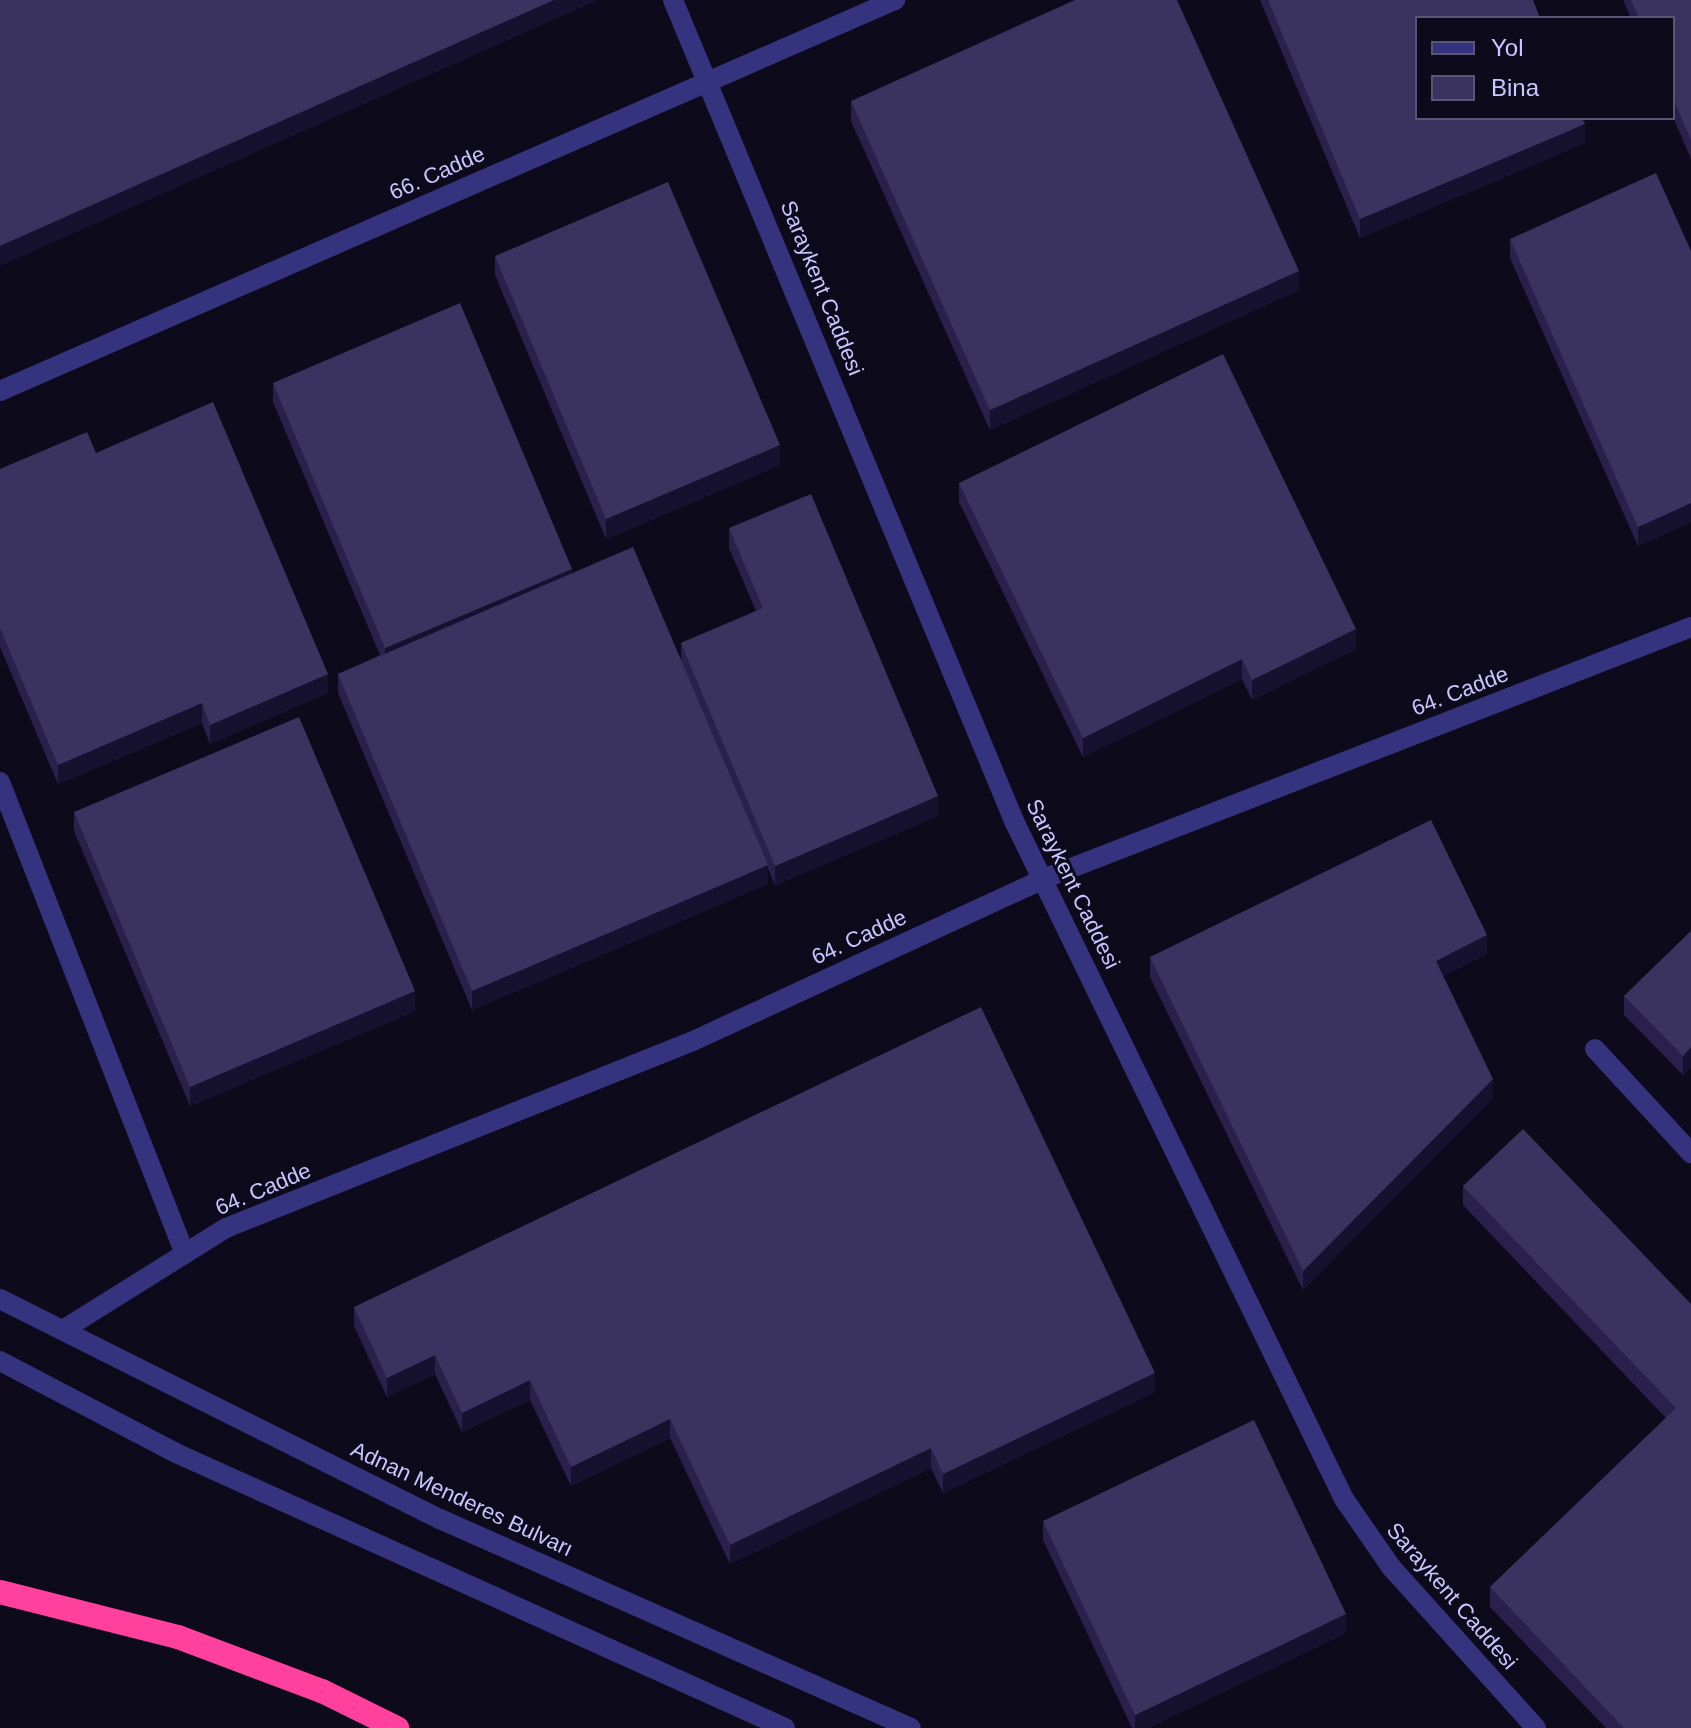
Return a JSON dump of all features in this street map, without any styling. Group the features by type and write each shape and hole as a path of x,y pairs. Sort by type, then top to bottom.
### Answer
{"highway":[{"path":"0,1592 178,1637 322,1691 397,1728"}],"street":[{"name":"Saraykent Caddesi","path":"673,0 710,79 1008,807 1344,1499 1391,1567 1536,1728"},
{"name":"66. Cadde","path":"0,391 895,0"},
{"name":"64. Cadde","path":"66,1328 226,1228 693,1041 1043,879 1691,627"},
{"path":"0,782 185,1254"},
{"path":"1595,1049 1691,1153"},
{"name":"Adnan Menderes Bulvarı","path":"0,1299 66,1328 440,1519 911,1728"},
{"path":"0,1361 176,1453 785,1728"}],"building":[{"path":"0,0 554,0 0,246"},
{"path":"1075,0 1177,0 1299,271 990,410 851,101"},
{"path":"1268,0 1533,0 1539,16 1415,16 1415,120 1583,120 1585,124 1360,219"},
{"path":"1631,0 1691,0 1691,140 1675,103 1675,16 1638,16"},
{"path":"1656,173 1691,251 1691,503 1638,527 1510,239"},
{"path":"668,182 780,445 606,519 495,256"},
{"path":"460,303 572,569 385,648 273,383"},
{"path":"1223,354 1356,629 1252,680 1242,659 1083,738 959,483"},
{"path":"213,402 328,674 210,725 202,703 58,765 0,628 0,469 87,432 96,453"},
{"path":"811,494 938,796 775,866 681,643 763,608 729,528"},
{"path":"633,547 768,865 472,991 338,674"},
{"path":"299,717 415,991 190,1087 74,812"},
{"path":"1431,820 1487,935 1436,961 1493,1079 1303,1271 1150,957"},
{"path":"1691,931 1691,1047 1683,1056 1624,996"},
{"path":"981,1007 1155,1373 943,1474 931,1448 730,1545 670,1419 571,1467 530,1380 462,1413 435,1355 387,1378 354,1307"},
{"path":"1523,1129 1691,1304 1691,1728 1624,1728 1490,1587 1676,1408 1463,1186"},
{"path":"1254,1420 1346,1614 1135,1715 1043,1521"}]}
